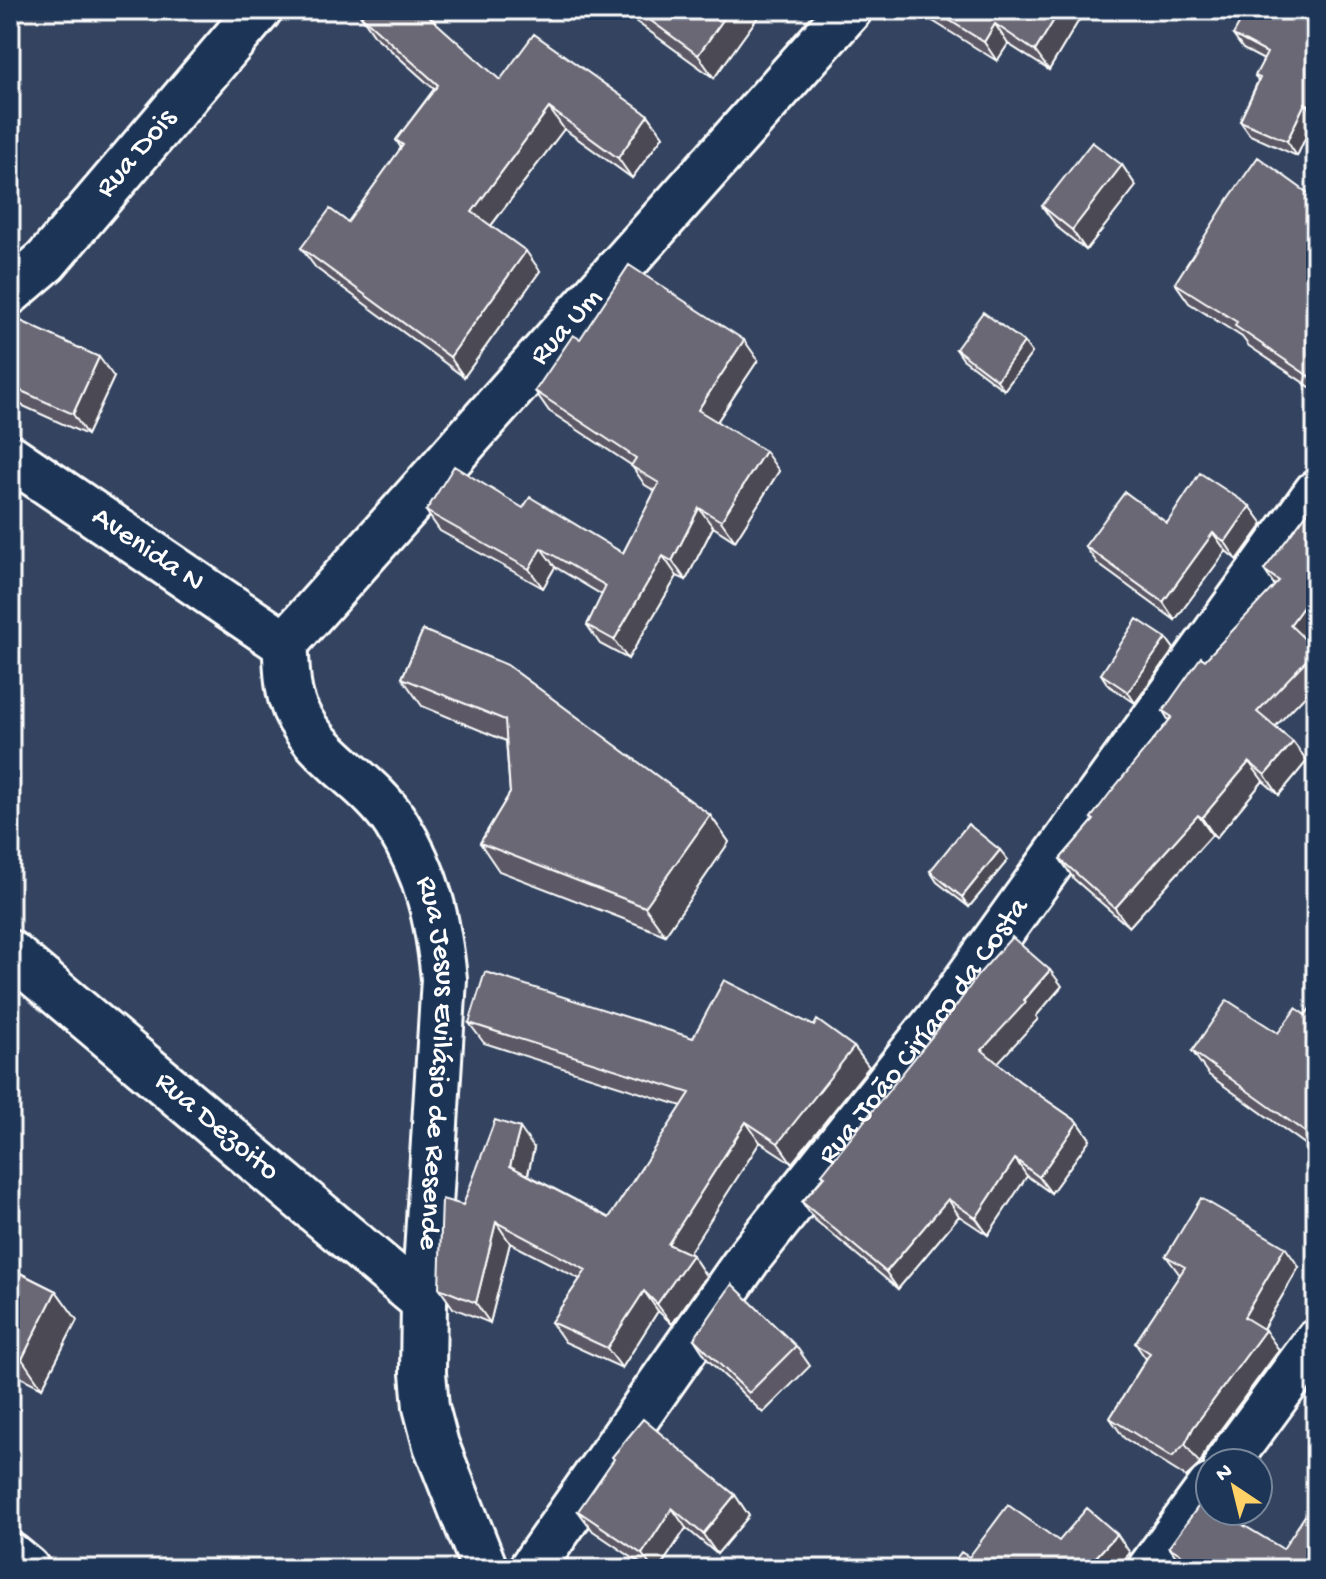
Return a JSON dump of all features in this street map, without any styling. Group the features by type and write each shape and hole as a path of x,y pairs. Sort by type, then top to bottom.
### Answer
{"street":[{"name":"Rua Dois","path":"10,292 46,261 259,10"},
{"name":"Rua Um","path":"285,644 849,10"},
{"name":"Avenida N","path":"10,457 285,644"},
{"name":"Rua João Ciríaco da Costa","path":"531,1569 750,1256 941,1016 1316,493"},
{"name":"Rua Jesus Evilásio de Resende","path":"285,644 291,699 307,731 395,821 428,887 439,927 444,979 424,1302 426,1407 436,1445 485,1569"},
{"name":"Rua Dezoito","path":"10,953 424,1302"},
{"path":"1239,1447 1316,1342"},
{"path":"1150,1569 1194,1509"},
{"path":"10,1555 27,1569"}],"building":[{"path":"367,10 422,10 500,80 534,34 648,115 618,158 549,108 472,212 526,251 450,357 301,248 330,209 348,222 403,145 396,140 438,85 361,16"},
{"path":"636,10 730,10 698,55"},
{"path":"933,10 1060,10 1035,51 995,24 984,42"},
{"path":"1247,10 1316,10 1316,49 1312,55 1316,58 1316,109 1305,103 1287,141 1240,121 1260,78 1255,76 1267,53 1233,35"},
{"path":"1092,142 1122,165 1072,230 1042,206"},
{"path":"1258,157 1316,199 1316,381 1235,326 1237,322 1175,283"},
{"path":"629,265 744,340 698,410 765,451 721,521 699,508 672,561 663,556 614,640 587,625 606,586 541,548 529,569 426,511 454,466 523,508 530,497 623,553 659,483 631,466 636,458 535,391 573,335 580,339"},
{"path":"983,312 1024,342 997,380 956,349"},
{"path":"10,316 99,357 73,414 10,386"},
{"path":"1200,473 1250,506 1225,542 1213,533 1163,602 1085,546 1125,492 1167,523"},
{"path":"1316,501 1316,589 1290,625 1316,650 1257,712 1293,742 1265,775 1249,762 1202,818 1198,815 1115,908 1060,859 1094,820 1091,818 1172,717 1163,711 1201,657 1205,660 1279,581 1264,570"},
{"path":"1137,619 1166,638 1128,692 1101,674"},
{"path":"423,630 507,665 710,815 645,907 480,843 510,793 505,720 402,678"},
{"path":"968,824 1000,850 962,897 930,871"},
{"path":"1012,937 1050,970 1024,1000 1026,1002 982,1050 1019,1081 1078,1122 1039,1177 1015,1159 976,1218 948,1199 886,1272 802,1202 977,976"},
{"path":"485,972 693,1038 724,980 814,1026 817,1020 854,1047 778,1143 746,1122 668,1244 692,1255 657,1304 644,1291 607,1348 551,1322 586,1270 496,1222 476,1303 439,1288 442,1199 463,1205 495,1120 520,1128 510,1166 609,1218 690,1093 469,1023"},
{"path":"1227,1000 1278,1033 1296,1008 1305,1015 1316,1001 1316,1140 1192,1051"},
{"path":"1201,1198 1285,1247 1244,1317 1265,1330 1193,1428 1185,1444 1172,1457 1110,1418 1150,1353 1135,1343 1185,1267 1166,1256"},
{"path":"10,1268 56,1291 22,1359 10,1353"},
{"path":"732,1284 796,1346 749,1393 694,1339"},
{"path":"643,1419 735,1495 703,1534 672,1508 642,1554 578,1511 614,1459 612,1457"},
{"path":"1316,1499 1316,1569 1191,1569 1195,1563 1169,1547 1194,1512 1194,1527 1247,1527 1283,1549"},
{"path":"1008,1505 1059,1541 1087,1508 1117,1534 1085,1569 949,1569 961,1552 969,1557"}]}
